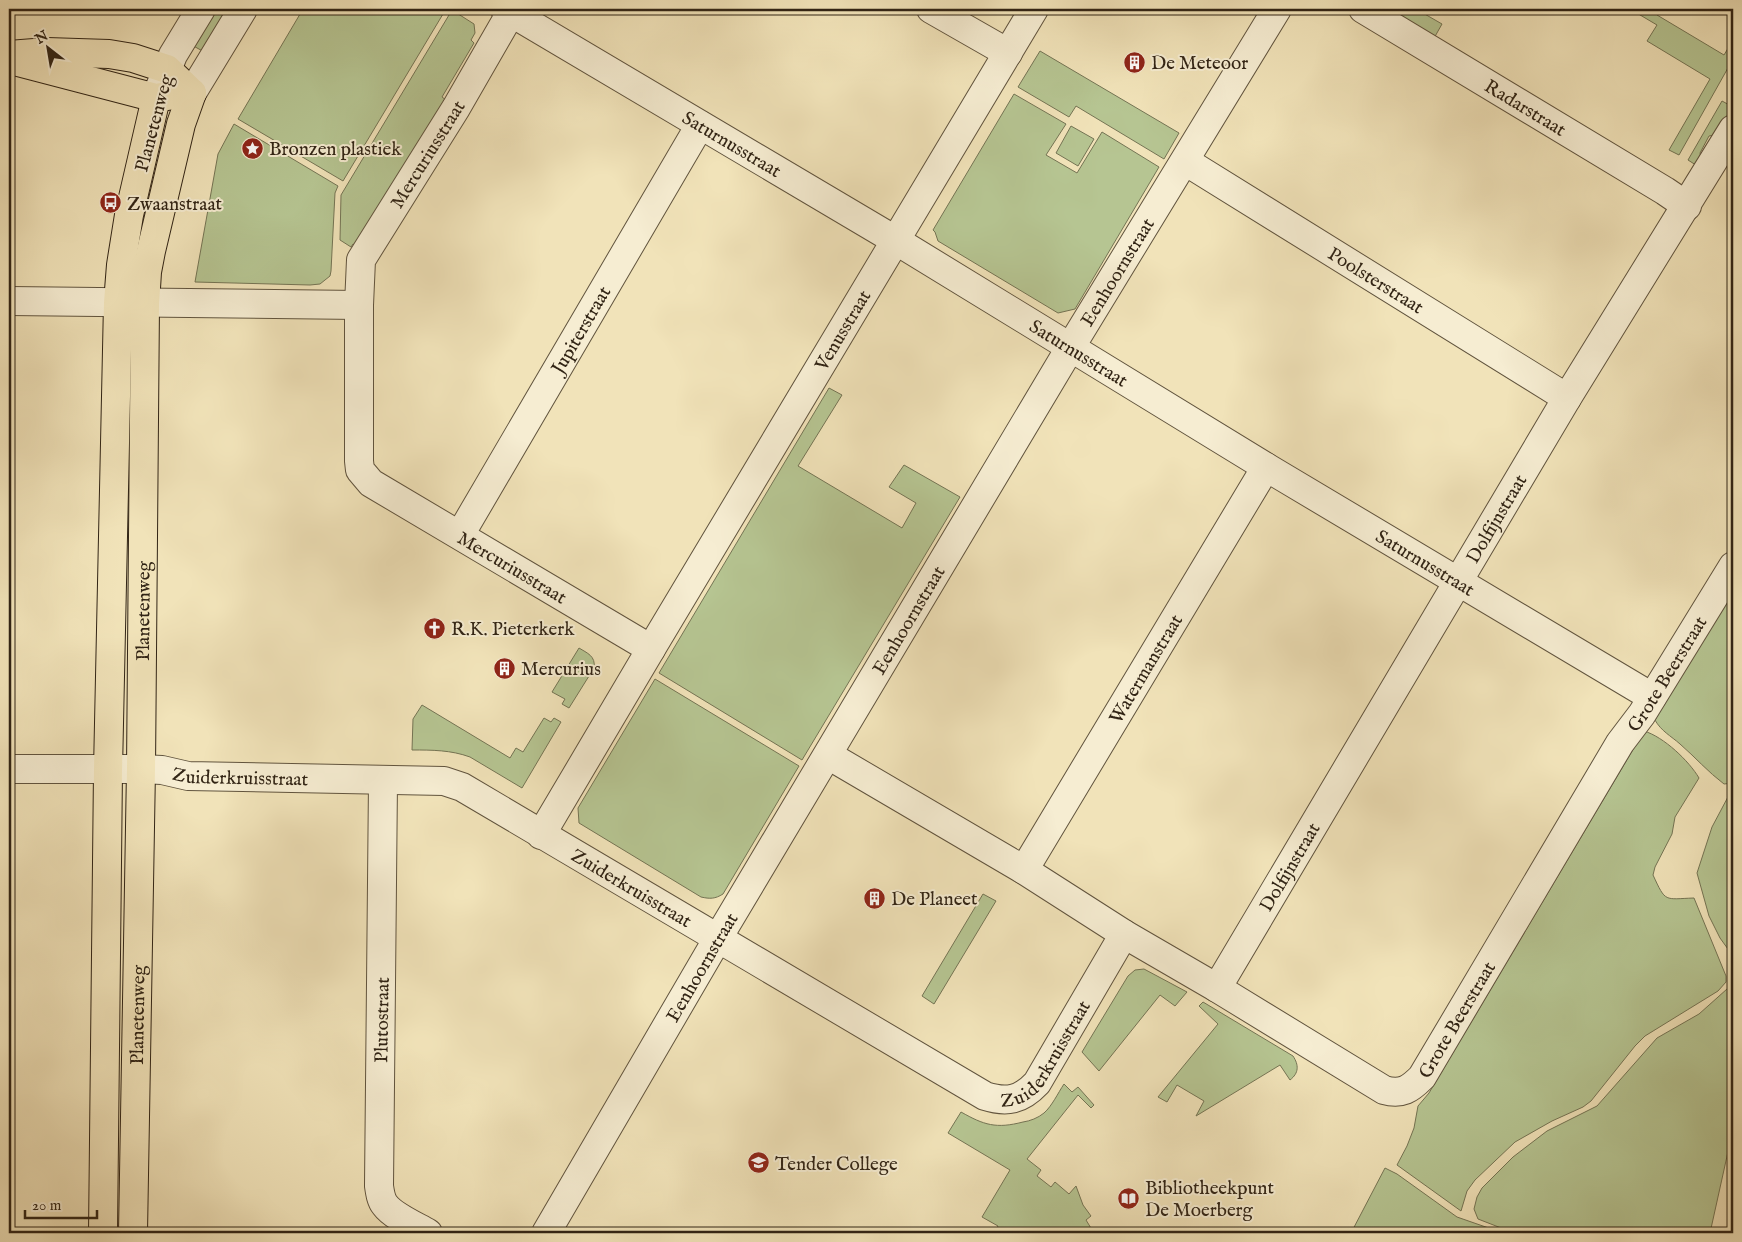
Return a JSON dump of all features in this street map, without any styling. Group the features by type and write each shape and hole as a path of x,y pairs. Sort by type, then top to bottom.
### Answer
{"main road":[{"path":"9,56 47,52 109,54 133,58 167,69 192,93"},
{"path":"9,60 156,98 192,93"},
{"name":"Planetenweg","path":"133,1233 141,769 145,304 147,272 151,251 181,124 192,93"},
{"name":"Planetenweg","path":"103,1233 108,770 118,303 121,265 129,214 156,98"}],"street":[{"name":"Planetenweg","path":"156,98 173,55 201,9"},
{"name":"Planetenweg","path":"192,93 243,9"},
{"path":"931,9 1008,53"},
{"name":"Venusstraat","path":"651,649 1034,9"},
{"name":"Eenhoornstraat","path":"546,1233 718,938 1070,348 1277,9"},
{"name":"Radarstraat","path":"1363,9 1687,206"},
{"name":"Saturnusstraat","path":"510,10 895,240 1266,467 1652,696"},
{"name":"Mercuriusstraat","path":"510,10 456,108 361,260 359,305 360,470 371,483 651,649"},
{"name":"Jupiterstraat","path":"460,535 700,125"},
{"name":"Dolfijnstraat","path":"1217,988 1458,580 1733,129"},
{"name":"Poolsterstraat","path":"1185,161 1568,398"},
{"path":"9,301 359,305"},
{"name":"Watermanstraat","path":"1024,870 1266,467"},
{"name":"Grote Beerstraat","path":"828,755 1024,870 1124,934 1217,988 1384,1090 1395,1093 1408,1089 1422,1077 1610,759 1652,696 1733,566"},
{"path":"542,836 651,649"},
{"name":"Zuiderkruisstraat","path":"9,770 141,769 162,770 188,776 444,781 452,783 462,787 985,1096 998,1100 1010,1100 1026,1094 1037,1083 1124,934"},
{"name":"Plutostraat","path":"383,781 379,1186 385,1206 428,1233"}],"green space":[{"path":"207,9 236,9 208,54 188,43"},
{"path":"303,9 446,9 343,181 238,119"},
{"path":"1381,9 1416,9 1442,24 1433,40"},
{"path":"1630,9 1652,9 1658,12 1657,15 1724,55 1733,40 1733,59 1679,155 1669,150 1710,79 1647,41 1657,25"},
{"path":"452,10 474,24 475,33 471,40 474,43 442,97 446,100 358,247 353,244 351,247 340,240 341,195"},
{"path":"1040,51 1179,133 1164,159 1076,106 1069,117 1018,87"},
{"path":"1014,94 1066,124 1046,155 1077,173 1102,132 1159,167 1075,309 1058,313 938,241 933,230"},
{"path":"1722,101 1733,107 1733,111 1719,134 1709,136 1700,153 1702,162 1699,167 1688,160"},
{"path":"234,124 338,186 335,193 331,271 330,276 320,284 195,282 218,154"},
{"path":"1071,126 1094,139 1078,166 1056,153"},
{"path":"829,388 842,395 798,466 902,528 916,503 889,487 904,465 960,497 802,760 659,673"},
{"path":"1733,588 1733,783 1724,784 1663,730 1655,720"},
{"path":"579,648 588,653 592,658 594,668 569,708 562,704 565,699 552,692"},
{"path":"655,679 799,766 723,894 715,898 701,897 579,823 578,808"},
{"path":"422,705 510,758 516,748 523,752 544,718 551,722 554,718 561,722 522,788 470,757 434,750 412,750 413,719"},
{"path":"1644,731 1668,744 1689,764 1699,778 1675,817 1672,834 1655,867 1653,875 1661,891 1667,897 1671,899 1694,898 1726,976 1726,982 1718,991 1645,1036 1591,1101 1515,1142 1475,1180 1467,1191 1461,1211 1397,1165 1414,1128 1418,1106 1429,1093"},
{"path":"1733,794 1733,956 1720,938 1709,916 1697,873 1712,827 1729,795"},
{"path":"983,894 996,901 934,1004 922,996"},
{"path":"1144,969 1187,992 1175,1006 1160,995 1099,1071 1082,1052 1128,976 1135,970"},
{"path":"1733,982 1733,1129 1710,1233 1514,1233 1478,1219 1474,1209 1482,1188 1513,1157 1547,1131 1597,1106 1657,1038 1699,1014"},
{"path":"1203,1002 1293,1056 1297,1069 1295,1075 1290,1080 1280,1065 1196,1116 1204,1101 1177,1085 1167,1102 1158,1097 1218,1024 1199,1006"},
{"path":"1064,1084 1072,1092 1078,1087 1094,1105 1091,1108 1078,1095 1027,1159 1041,1170 1037,1176 1051,1187 1055,1182 1069,1194 1076,1186 1083,1205 1091,1216 1086,1220 1094,1233 994,1233 998,1226 982,1217 1010,1170 948,1133 961,1112 990,1125 1014,1124 1034,1119 1047,1110"},
{"path":"1385,1168 1397,1174 1457,1217 1503,1233 1351,1233"}],"place":[{"name":"De Meteoor","path":"1135,62"},
{"name":"Bronzen plastiek","path":"253,148"},
{"name":"Zwaanstraat","path":"111,203"},
{"name":"R.K. Pieterkerk","path":"435,628"},
{"name":"Mercurius","path":"505,668"},
{"name":"De Planeet","path":"875,898"},
{"name":"Tender College","path":"759,1163"},
{"name":"Bibliotheekpunt De Moerberg","path":"1129,1198"}]}
